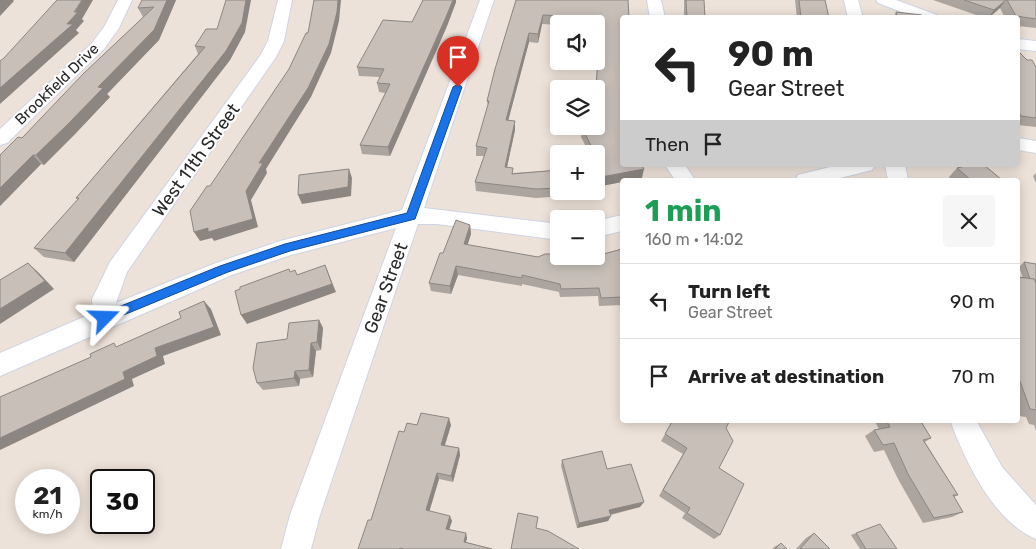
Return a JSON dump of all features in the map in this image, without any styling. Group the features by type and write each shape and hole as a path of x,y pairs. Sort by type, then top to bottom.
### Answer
{"street":[{"name":"Brookfield Drive","path":"0,139 98,46 111,28 125,0"},
{"name":"West 11th Street","path":"105,318 104,299 118,268 268,57 276,41 285,0"},
{"name":"Gear Street","path":"296,549 305,515 487,0"},
{"path":"654,0 657,15"},
{"path":"852,0 855,15"},
{"path":"884,0 924,15"},
{"path":"1020,44 1036,46"},
{"path":"1020,144 1036,147"},
{"path":"676,167 684,178"},
{"path":"813,178 856,167"},
{"path":"0,365 105,318 224,269 288,247 411,216 437,216 550,231"},
{"path":"605,228 620,224"},
{"path":"964,423 972,444 997,483 1036,524"}],"building":[{"path":"57,0 82,0 74,12 78,12 67,24 73,24 0,88 0,61"},
{"path":"142,0 167,0 154,30 98,87 103,88 67,125 0,188 0,155 18,137 22,138 84,73 154,7 138,8"},
{"path":"226,0 246,0 242,23 226,51 65,253 34,248 79,198 76,198 205,47 195,46 206,29 217,29"},
{"path":"314,0 338,0 329,44 308,88 259,163 263,163 246,191 253,219 208,232 208,228 194,232 190,211 207,186 210,186 289,69 306,33 308,33"},
{"path":"423,0 453,0 388,147 360,145 390,84 377,83 384,69 357,67 383,20 412,22"},
{"path":"516,0 628,0 629,15 620,15 620,167 643,167 644,169 605,176 605,145 591,145 586,135 605,135 605,80 597,80 597,70 605,70 605,15 543,15 538,34 529,33 506,120 515,121 505,167 513,168 512,174 550,171 550,188 536,189 475,182 487,148 476,146 489,101 487,101"},
{"path":"686,0 704,0 705,15 687,15"},
{"path":"799,0 825,0 828,15 801,15"},
{"path":"964,0 1006,0 994,10"},
{"path":"1007,0 1036,0 1036,19 1015,15"},
{"path":"896,12 922,15 897,15"},
{"path":"1020,53 1027,60 1032,60 1036,67 1036,118 1021,116"},
{"path":"986,167 1000,178 969,178 957,168"},
{"path":"349,169 348,187 298,195 299,175"},
{"path":"456,220 470,225 464,244 538,257 550,254 550,265 605,265 605,254 620,250 620,297 601,298 599,288 561,289 560,284 522,275 522,278 456,266 450,286 429,283 440,253 443,253"},
{"path":"1024,262 1036,264 1036,283 1034,279 1030,279"},
{"path":"28,263 45,281 0,309 0,280"},
{"path":"325,265 332,284 241,315 235,291 240,289 240,287 289,269 290,272 295,270 297,275"},
{"path":"1020,277 1034,279 1036,283 1036,410 1030,409 1020,382"},
{"path":"204,301 214,327 155,348 157,356 123,372 125,379 0,438 0,397 91,357 90,354 114,343 116,347 181,318 179,312"},
{"path":"319,320 317,342 311,343 309,370 295,371 294,378 257,383 253,368 257,343 287,339 289,323"},
{"path":"421,413 449,418 441,445 459,448 451,476 437,473 426,510 450,516 446,529 466,533 464,542 492,549 358,549 368,520 371,520 399,431 404,432 407,423 417,425"},
{"path":"671,423 728,423 726,428 733,441 719,468 744,484 720,535 687,513 690,508 663,490 687,448 665,434"},
{"path":"888,423 922,423 931,438 923,440 958,495 953,495 963,512 934,518 908,474 894,443 883,445 874,430 890,427"},
{"path":"602,451 607,469 631,464 644,502 609,510 611,516 579,523 562,460"},
{"path":"518,513 538,517 536,528 548,531 579,549 511,549"},
{"path":"880,524 897,549 866,549 856,533"},
{"path":"814,533 830,549 800,549"},
{"path":"781,543 787,549 775,549"}],"route":[{"path":"105,318 224,269 288,247 411,216 458,87"}]}
